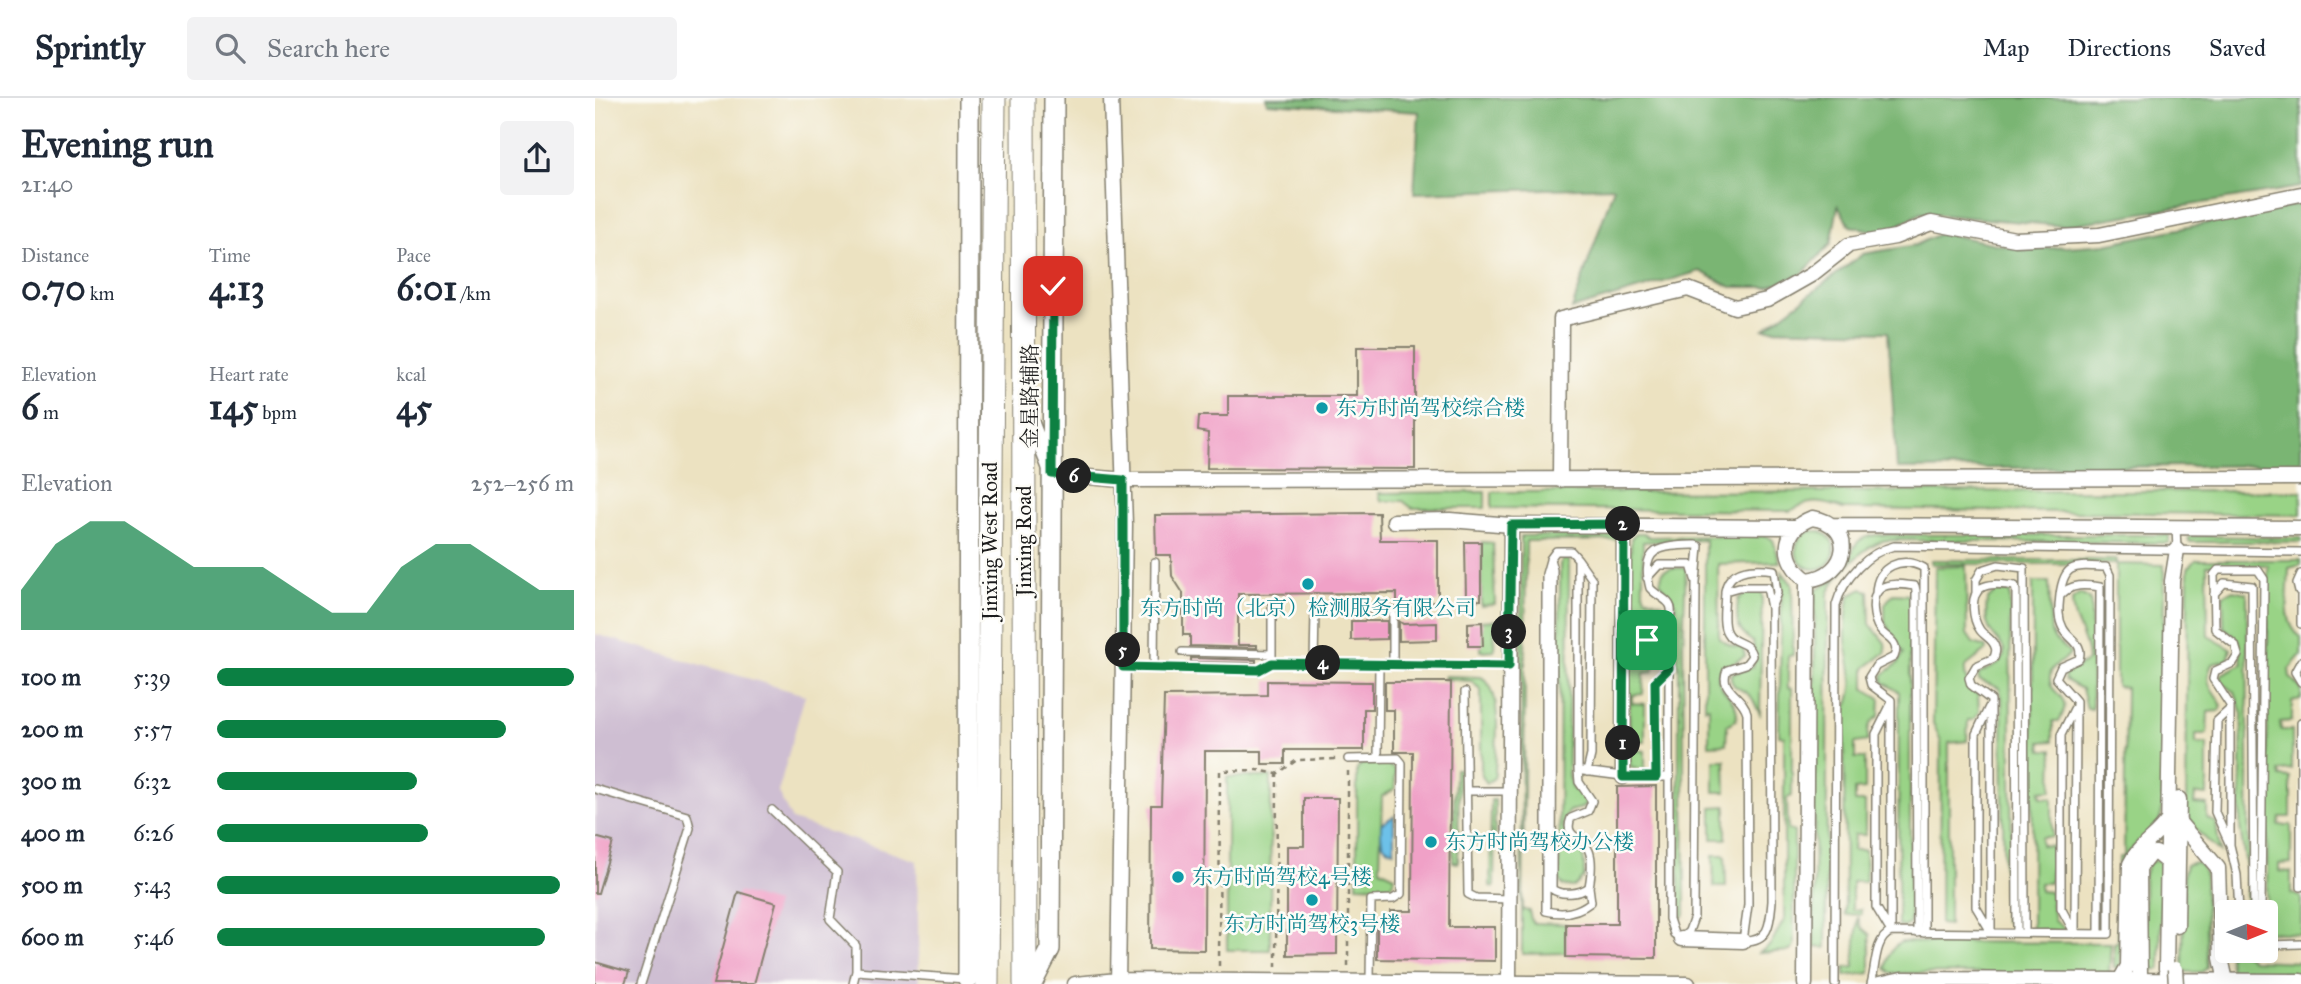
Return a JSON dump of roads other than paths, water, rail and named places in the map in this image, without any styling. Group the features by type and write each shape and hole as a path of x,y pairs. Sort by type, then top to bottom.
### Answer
{"main road":[{"name":"Jinxing West Road","path":"985,982 993,98"},
{"name":"Jinxing Road","path":"1023,98 1025,984"}],"street":[{"path":"969,98 985,982"},
{"name":"金星路辅路","path":"1032,984 1050,949 1054,98"},
{"path":"1111,98 1123,480 1118,982"},
{"path":"1560,480 1561,319 1688,289 1735,307 1767,300 1811,275 1849,246 1895,237 1931,223 2014,239 2099,235 2301,194"},
{"path":"1024,404 1052,474 1123,480 2301,478"},
{"path":"1805,984 1807,580 1792,567 1786,550 1787,539 1795,527 1812,518 1832,525 2301,528"},
{"path":"1394,521 1450,520 1511,525 1795,527"},
{"path":"1623,777 1624,524"},
{"path":"1509,982 1511,525"},
{"path":"1807,580 1830,574 1842,558 1841,537 1832,525"},
{"path":"2171,977 2181,579 2177,550"},
{"path":"2120,980 2129,967 2130,864 2138,850 2173,820"},
{"path":"2173,820 2218,868 2221,958 2226,981"},
{"path":"2140,979 2139,868 2150,854 2156,853 2173,862"},
{"path":"2173,862 2190,854 2201,858 2209,865 2213,880 2212,973 2204,980"},
{"path":"1681,939 1743,941"},
{"path":"1879,984 1902,979 2301,981"},
{"path":"1075,984 1219,981 1688,984"}],"lane":[{"path":"2176,527 2177,550"},
{"path":"1695,545 1700,551 1696,583 1694,917 1689,931 1681,939 1674,934 1669,919 1669,668 1667,657 1650,643 1647,631 1670,617 1672,611 1670,603 1650,588 1647,578 1650,555 1664,546 1695,545"},
{"path":"1835,984 1834,622 1836,605 1845,585 1875,552 1894,546 2301,552"},
{"path":"1556,551 1574,552 1578,559 1592,579 1591,755 1579,782 1593,802 1588,811 1571,818 1568,827 1571,834 1587,847 1590,853 1591,902 1576,912 1546,911 1545,588 1550,559 1556,551"},
{"path":"1550,559 1553,570 1552,889 1561,893 1579,892 1589,887"},
{"path":"1578,559 1582,771"},
{"path":"1154,668 1155,562"},
{"path":"1647,578 1659,565 1684,563 1691,565 1696,583"},
{"path":"1891,700 1871,685 1869,677 1876,666 1894,657 1896,652 1895,645 1875,620 1876,579 1883,569 1898,565 1924,568 1921,933"},
{"path":"1991,700 1971,685 1969,678 1976,666 1994,658 1996,652 1995,645 1978,628 1975,620 1976,580 1982,570 1998,565 2024,568 2021,933"},
{"path":"1871,984 1879,944 1885,935 1891,932 1921,933 2021,933 2075,934 2109,934 2109,569 2083,566 2067,571 2061,580 2060,595 2060,621 2080,646 2081,653 2079,659 2060,667 2056,678 2076,701 2075,934"},
{"path":"1725,592 1739,587 1767,587 1771,608 1771,920 1765,936 1743,941 1748,905 1747,713 1739,696 1726,688 1725,674 1730,668 1746,664 1752,656 1746,645 1731,638 1725,631 1725,592 1729,578 1735,572 1774,570 1777,593 1771,608"},
{"path":"2230,845 2230,709 2227,699 2215,687 2213,679 2218,669 2235,661 2238,651 2215,629 2214,575 2218,570 2258,570 2264,575 2261,900"},
{"path":"2301,574 2297,583 2300,590 2301,624"},
{"path":"2213,599 2216,588 2224,583 2252,586 2254,900"},
{"path":"1876,594 1882,588 1893,585 1915,586 1916,591 1921,933"},
{"path":"1976,594 1982,587 1993,585 2015,586 2016,591 2021,933"},
{"path":"2060,595 2066,589 2077,586 2100,587 2101,592 2099,934"},
{"path":"1314,663 1315,601"},
{"path":"1123,667 1259,670 1272,658 1272,603"},
{"path":"1315,611 1342,608"},
{"path":"1350,608 1394,610 1393,664"},
{"path":"1182,652 1314,663 1509,666"},
{"path":"2301,661 2295,672 2301,682"},
{"path":"1378,757 1379,664"},
{"path":"1656,777 1655,682 1669,668"},
{"path":"1465,692 1468,894 1476,898 1509,899"},
{"path":"1891,700 1891,932"},
{"path":"1891,700 1876,734 1876,907 1891,932"},
{"path":"1991,700 1991,933"},
{"path":"1991,700 1976,734 1976,907 1991,933"},
{"path":"2075,934 2061,908 2061,736 2076,701"},
{"path":"2230,709 2217,722 2215,813 2230,845 2237,875 2238,900"},
{"path":"2301,723 2301,887"},
{"path":"1348,759 1398,758 1402,763 1401,894 1393,899 1371,900 1370,981"},
{"path":"1582,771 1623,777 1670,777"},
{"path":"595,789 687,816 691,828 641,984"},
{"path":"1467,791 1509,791"},
{"path":"772,810 837,872 830,919 856,946 853,984"},
{"path":"2279,945 2301,944"},
{"path":"856,971 985,982"}],"water":[{"path":"1394,816 1394,851 1383,845 1381,824"}],"place":[{"name":"东方时尚驾校综合楼","path":"1322,408"},
{"name":"东方时尚（北京）检测服务有限公司","path":"1308,584"},
{"name":"东方时尚驾校办公楼","path":"1431,842"},
{"name":"东方时尚驾校4号楼","path":"1178,877"},
{"name":"东方时尚驾校3号楼","path":"1312,900"}]}
